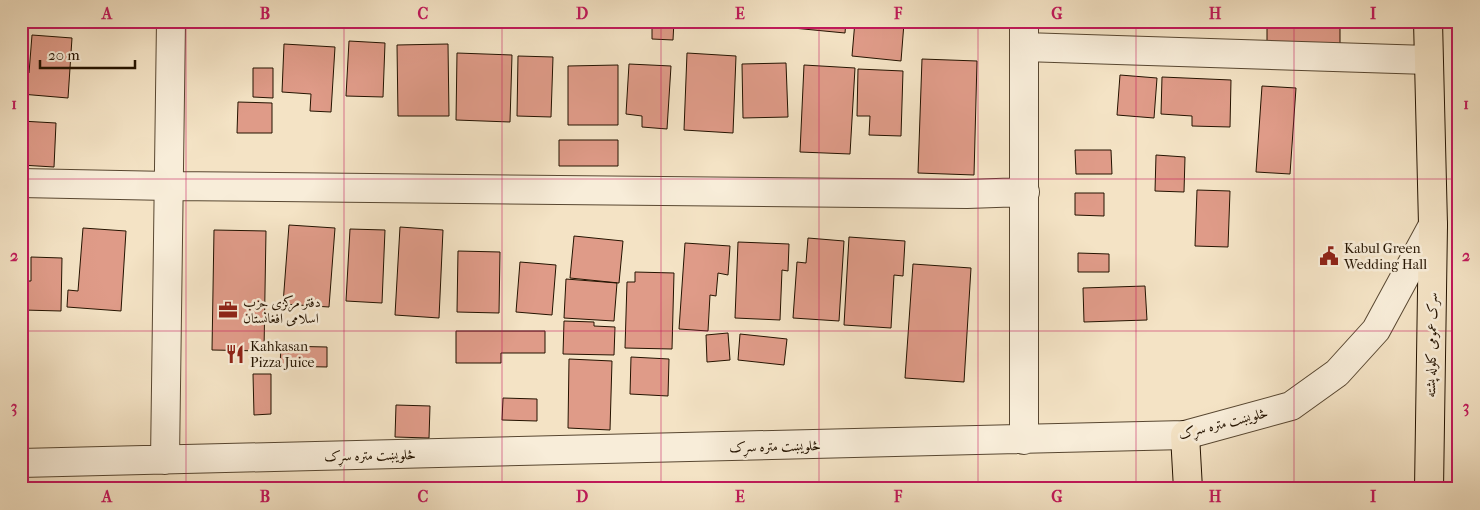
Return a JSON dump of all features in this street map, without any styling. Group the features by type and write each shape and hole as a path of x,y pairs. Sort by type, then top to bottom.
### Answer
{"main road":[{"name":"سرک عمومی کلوله پشته","path":"1428,21 1433,225 1430,489"},
{"path":"1185,435 1188,489"}],"street":[{"path":"165,460 171,21"},
{"path":"1024,440 1024,34 1428,60"},
{"path":"21,183 967,194 1025,192"},
{"name":"څلویښت متره سړک","path":"21,463 1185,435 1291,406 1337,373 1376,330 1433,225"}],"building":[{"path":"278,21 278,23 219,22"},
{"path":"625,21 674,21 673,40 652,39 652,26 625,25"},
{"path":"794,21 846,21 845,33 793,28"},
{"path":"855,21 904,23 901,61 852,56"},
{"path":"1267,21 1340,21 1340,44 1267,44"},
{"path":"32,35 72,38 68,98 21,94 21,72 29,73"},
{"path":"349,41 385,43 383,97 346,96"},
{"path":"284,44 335,47 331,112 310,111 311,94 282,92"},
{"path":"448,44 449,116 398,116 397,45"},
{"path":"457,53 512,55 510,122 456,120"},
{"path":"687,53 736,56 733,133 684,130"},
{"path":"518,56 553,57 551,117 517,116"},
{"path":"922,59 977,61 974,175 918,173"},
{"path":"786,63 788,117 743,118 742,64"},
{"path":"629,64 671,66 667,129 642,127 642,116 626,114"},
{"path":"618,65 618,125 568,125 568,66"},
{"path":"804,65 855,68 850,154 800,152"},
{"path":"253,68 273,68 273,98 253,97"},
{"path":"858,69 903,71 901,136 869,135 870,116 857,116"},
{"path":"1120,75 1157,78 1154,118 1117,115"},
{"path":"1162,77 1231,80 1230,127 1192,126 1192,116 1161,114"},
{"path":"1262,86 1296,88 1290,174 1256,172"},
{"path":"238,102 272,103 272,133 237,133"},
{"path":"21,121 56,123 54,167 21,165"},
{"path":"559,140 618,140 618,166 559,166"},
{"path":"1075,150 1111,150 1112,174 1076,174"},
{"path":"1156,155 1185,157 1184,192 1155,191"},
{"path":"1197,190 1230,191 1228,247 1195,246"},
{"path":"1075,193 1104,193 1104,216 1075,215"},
{"path":"289,225 335,228 329,307 283,304"},
{"path":"400,227 443,230 439,318 395,315"},
{"path":"83,228 126,231 121,311 67,307 68,290 78,291"},
{"path":"350,229 385,230 382,303 346,301"},
{"path":"214,230 266,231 264,351 212,350"},
{"path":"574,236 623,241 619,283 570,278"},
{"path":"849,237 905,241 903,276 894,275 891,328 844,325"},
{"path":"808,238 844,241 839,321 793,318 797,262 806,263"},
{"path":"738,242 789,244 788,271 782,270 780,320 735,318"},
{"path":"685,243 730,246 728,275 718,273 716,296 710,295 708,331 679,329"},
{"path":"458,251 500,252 499,313 457,312"},
{"path":"1078,253 1109,254 1109,272 1078,272"},
{"path":"31,257 62,258 61,311 23,310 24,281 31,281"},
{"path":"520,262 556,265 552,315 516,312"},
{"path":"913,264 971,268 964,382 905,378"},
{"path":"635,272 674,273 672,349 625,348 627,282 635,282"},
{"path":"566,279 617,283 614,321 564,318"},
{"path":"1145,286 1147,320 1084,322 1083,288"},
{"path":"564,321 594,322 594,326 615,327 614,355 563,354"},
{"path":"456,331 545,331 545,353 501,353 501,363 456,363"},
{"path":"728,333 730,360 707,362 706,335"},
{"path":"740,334 787,339 784,365 738,360"},
{"path":"281,346 327,347 327,367 280,366"},
{"path":"631,357 669,359 668,396 630,394"},
{"path":"569,359 612,361 610,430 568,428"},
{"path":"253,374 271,374 271,414 254,415"},
{"path":"503,398 537,399 537,421 502,420"},
{"path":"396,405 430,406 429,438 395,437"}],"place":[{"name":"Kabul Green Wedding Hall","path":"1329,256"},
{"name":"دفتر مرکزی حزب اسلامی افغانستان","path":"228,310"},
{"name":"Kahkasan Pizza Juice","path":"235,354"}]}
